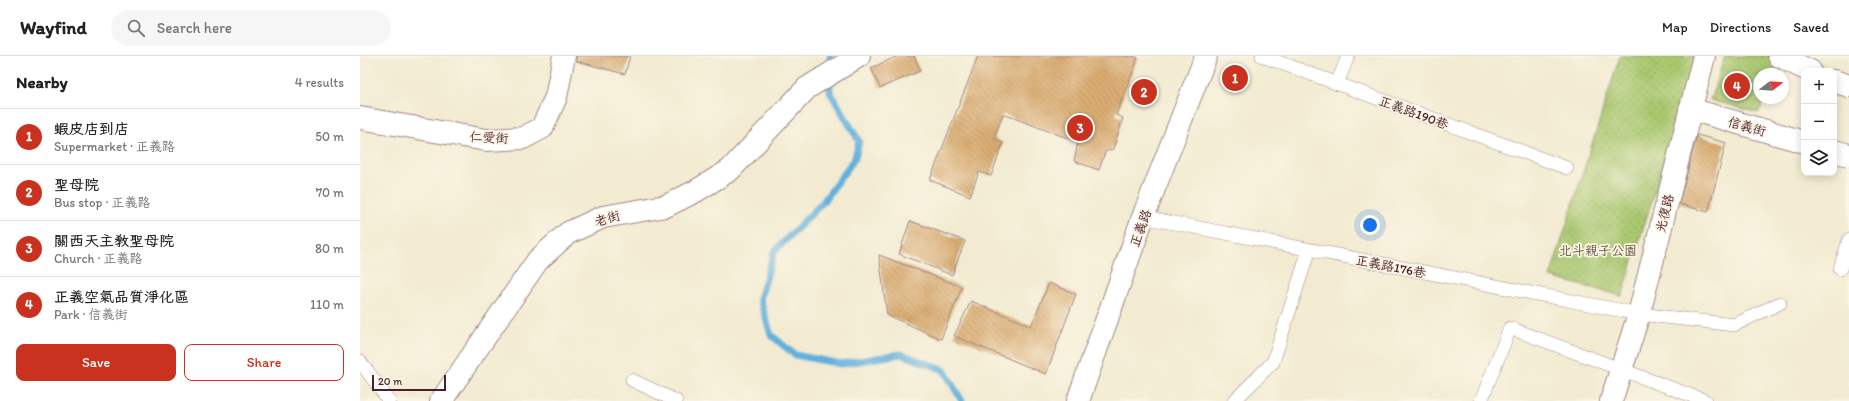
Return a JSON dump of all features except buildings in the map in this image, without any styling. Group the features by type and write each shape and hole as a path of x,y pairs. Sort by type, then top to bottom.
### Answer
{"street":[{"name":"仁愛街","path":"360,118 486,140 523,138 542,128 556,96 564,56"},
{"name":"老街","path":"442,401 538,260 568,233 603,217 666,206 696,191 730,170 807,88 859,56"},
{"name":"正義路","path":"1078,401 1143,217 1206,56"},
{"name":"光復路","path":"1611,401 1639,314 1704,56"},
{"path":"1837,83 1849,86"},
{"name":"信義街","path":"1690,109 1801,141"},
{"path":"1837,152 1849,155"}],"lane":[{"name":"正義路190巷","path":"1262,56 1566,168"},
{"path":"1337,84 1348,56"},
{"name":"正義路176巷","path":"1143,217 1639,314 1734,325 1780,303"},
{"path":"1840,269 1849,240"},
{"path":"1234,401 1273,362 1309,250"},
{"path":"1481,401 1510,328 1706,401"},
{"path":"360,361 389,401"},
{"path":"632,380 676,401"}],"green space":[{"name":"北斗親子公園","path":"1620,56 1697,56 1622,296 1550,277"},
{"path":"1725,56 1790,56 1783,68 1753,68 1753,104 1763,104 1758,113 1710,100"}],"waterway":[{"path":"830,56 830,92 859,141 855,158 823,202 774,252 760,299 771,335 795,355 841,364 901,354 944,370 962,401"}],"place":[{"name":"蝦皮店到店","path":"1235,78"},
{"name":"正義空氣品質淨化區","path":"1737,86"},
{"name":"聖母院","path":"1144,92"},
{"name":"關西天主教聖母院","path":"1080,128"}]}
